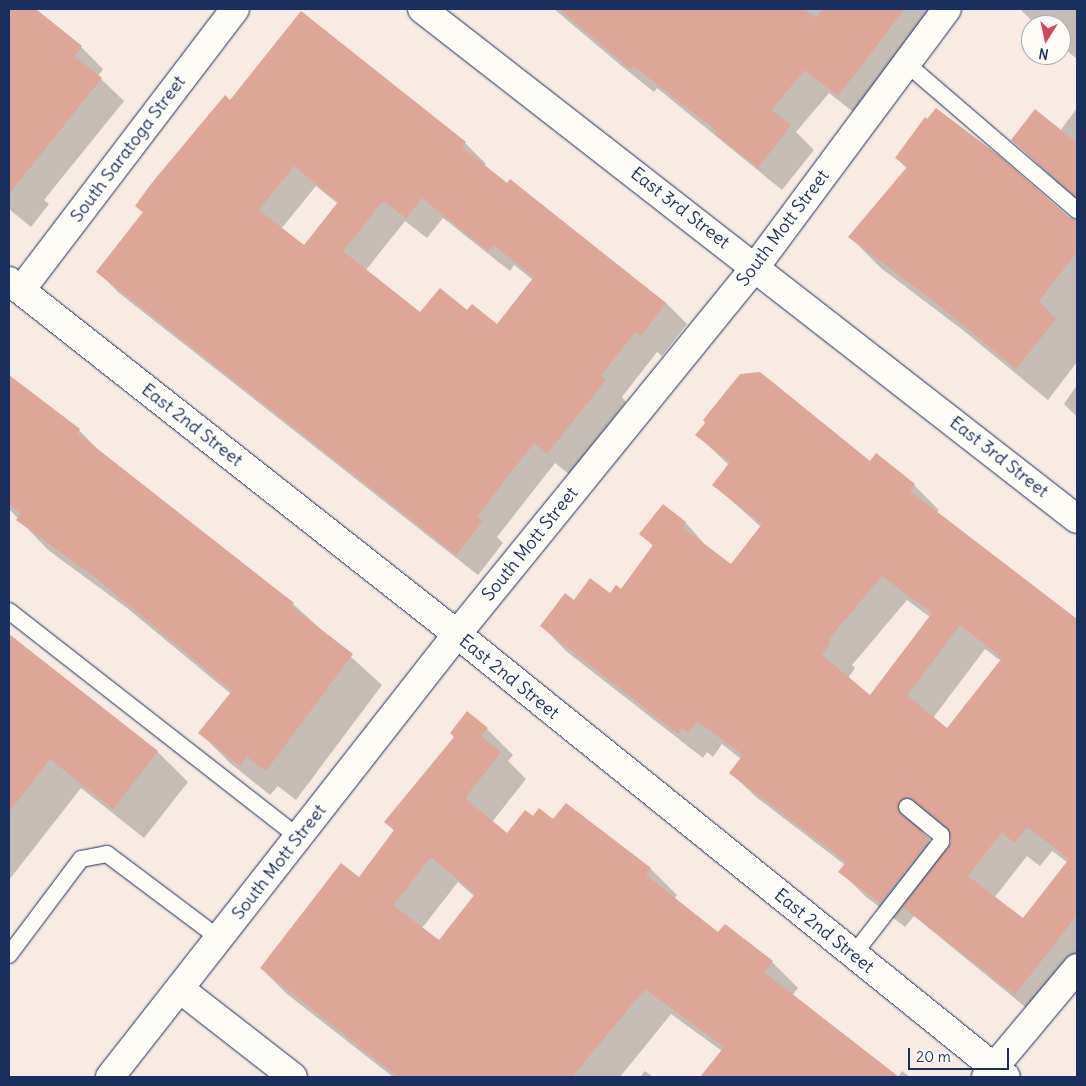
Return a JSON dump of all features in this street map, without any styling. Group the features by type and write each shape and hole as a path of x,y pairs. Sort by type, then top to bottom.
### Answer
{"street":[{"name":"South Saratoga Street","path":"15,285 234,9"},
{"name":"East 3rd Street","path":"422,9 756,266 1077,519"},
{"name":"South Mott Street","path":"110,1077 457,634 756,266 947,9"},
{"name":"East 2nd Street","path":"15,285 457,634 853,955 995,1074"},
{"path":"995,1074 1077,968"},
{"path":"180,989 293,1077"}],"lane":[{"path":"907,64 1077,210"},
{"path":"9,612 298,837"},
{"path":"853,955 941,842 942,835 907,807"},
{"path":"9,955 81,859 106,854 219,938"}],"building":[{"path":"9,9 36,9 82,46 74,56 102,78 9,194"},
{"path":"559,9 803,9 816,18 822,9 905,9 838,96 805,70 771,110 791,125 758,168 715,134 717,131 633,66 630,69"},
{"path":"301,11 466,142 462,147 507,183 510,179 666,303 641,336 635,332 601,376 606,380 547,454 534,443 477,516 483,521 456,555 96,272 143,212 135,206 151,184 225,95 230,100","holes":["294,166 338,202 304,245 259,210","422,198 488,251 493,245 534,277 497,324 472,304 467,310 440,288 420,312 343,251 383,201 406,218"]},
{"path":"936,108 998,155 1070,218 1077,220 1077,252 1039,301 1056,319 1016,369 931,299 848,237 907,167 895,158 925,117 927,119"},
{"path":"1035,109 1077,143 1077,197 1011,140"},
{"path":"760,372 870,461 876,453 915,484 910,491 1077,619 1077,915 1015,995 903,907 951,842 948,828 913,799 908,797 900,800 898,811 930,839 880,903 838,872 846,862 729,773 743,755 697,721 688,733 682,728 678,734 540,626 565,593 574,600 590,578 610,593 616,585 621,589 653,545 639,534 663,504 686,522 682,527 731,564 762,524 712,485 730,462 695,435 705,423 703,420 740,374","holes":["882,576 932,613 870,695 822,655 831,642 828,640","960,625 1002,658 947,728 907,695","1027,827 1069,859 1023,918 968,876 1002,832 1014,843"]},
{"path":"9,375 80,429 77,433 294,603 291,606 353,654 266,771 247,757 240,766 198,733 232,691 96,578 16,520 21,513 9,504"},
{"path":"9,634 158,751 113,809 50,759 9,812"},
{"path":"467,711 488,728 481,736 501,752 465,798 507,833 525,810 533,816 539,808 553,819 566,803 651,868 646,875 718,932 725,924 773,961 764,972 899,1077 700,1077 724,1047 645,989 572,1077 398,1077 260,968 341,863 359,877 394,830 384,822 454,737 450,733","holes":["431,857 475,894 439,940 393,905"]}]}
